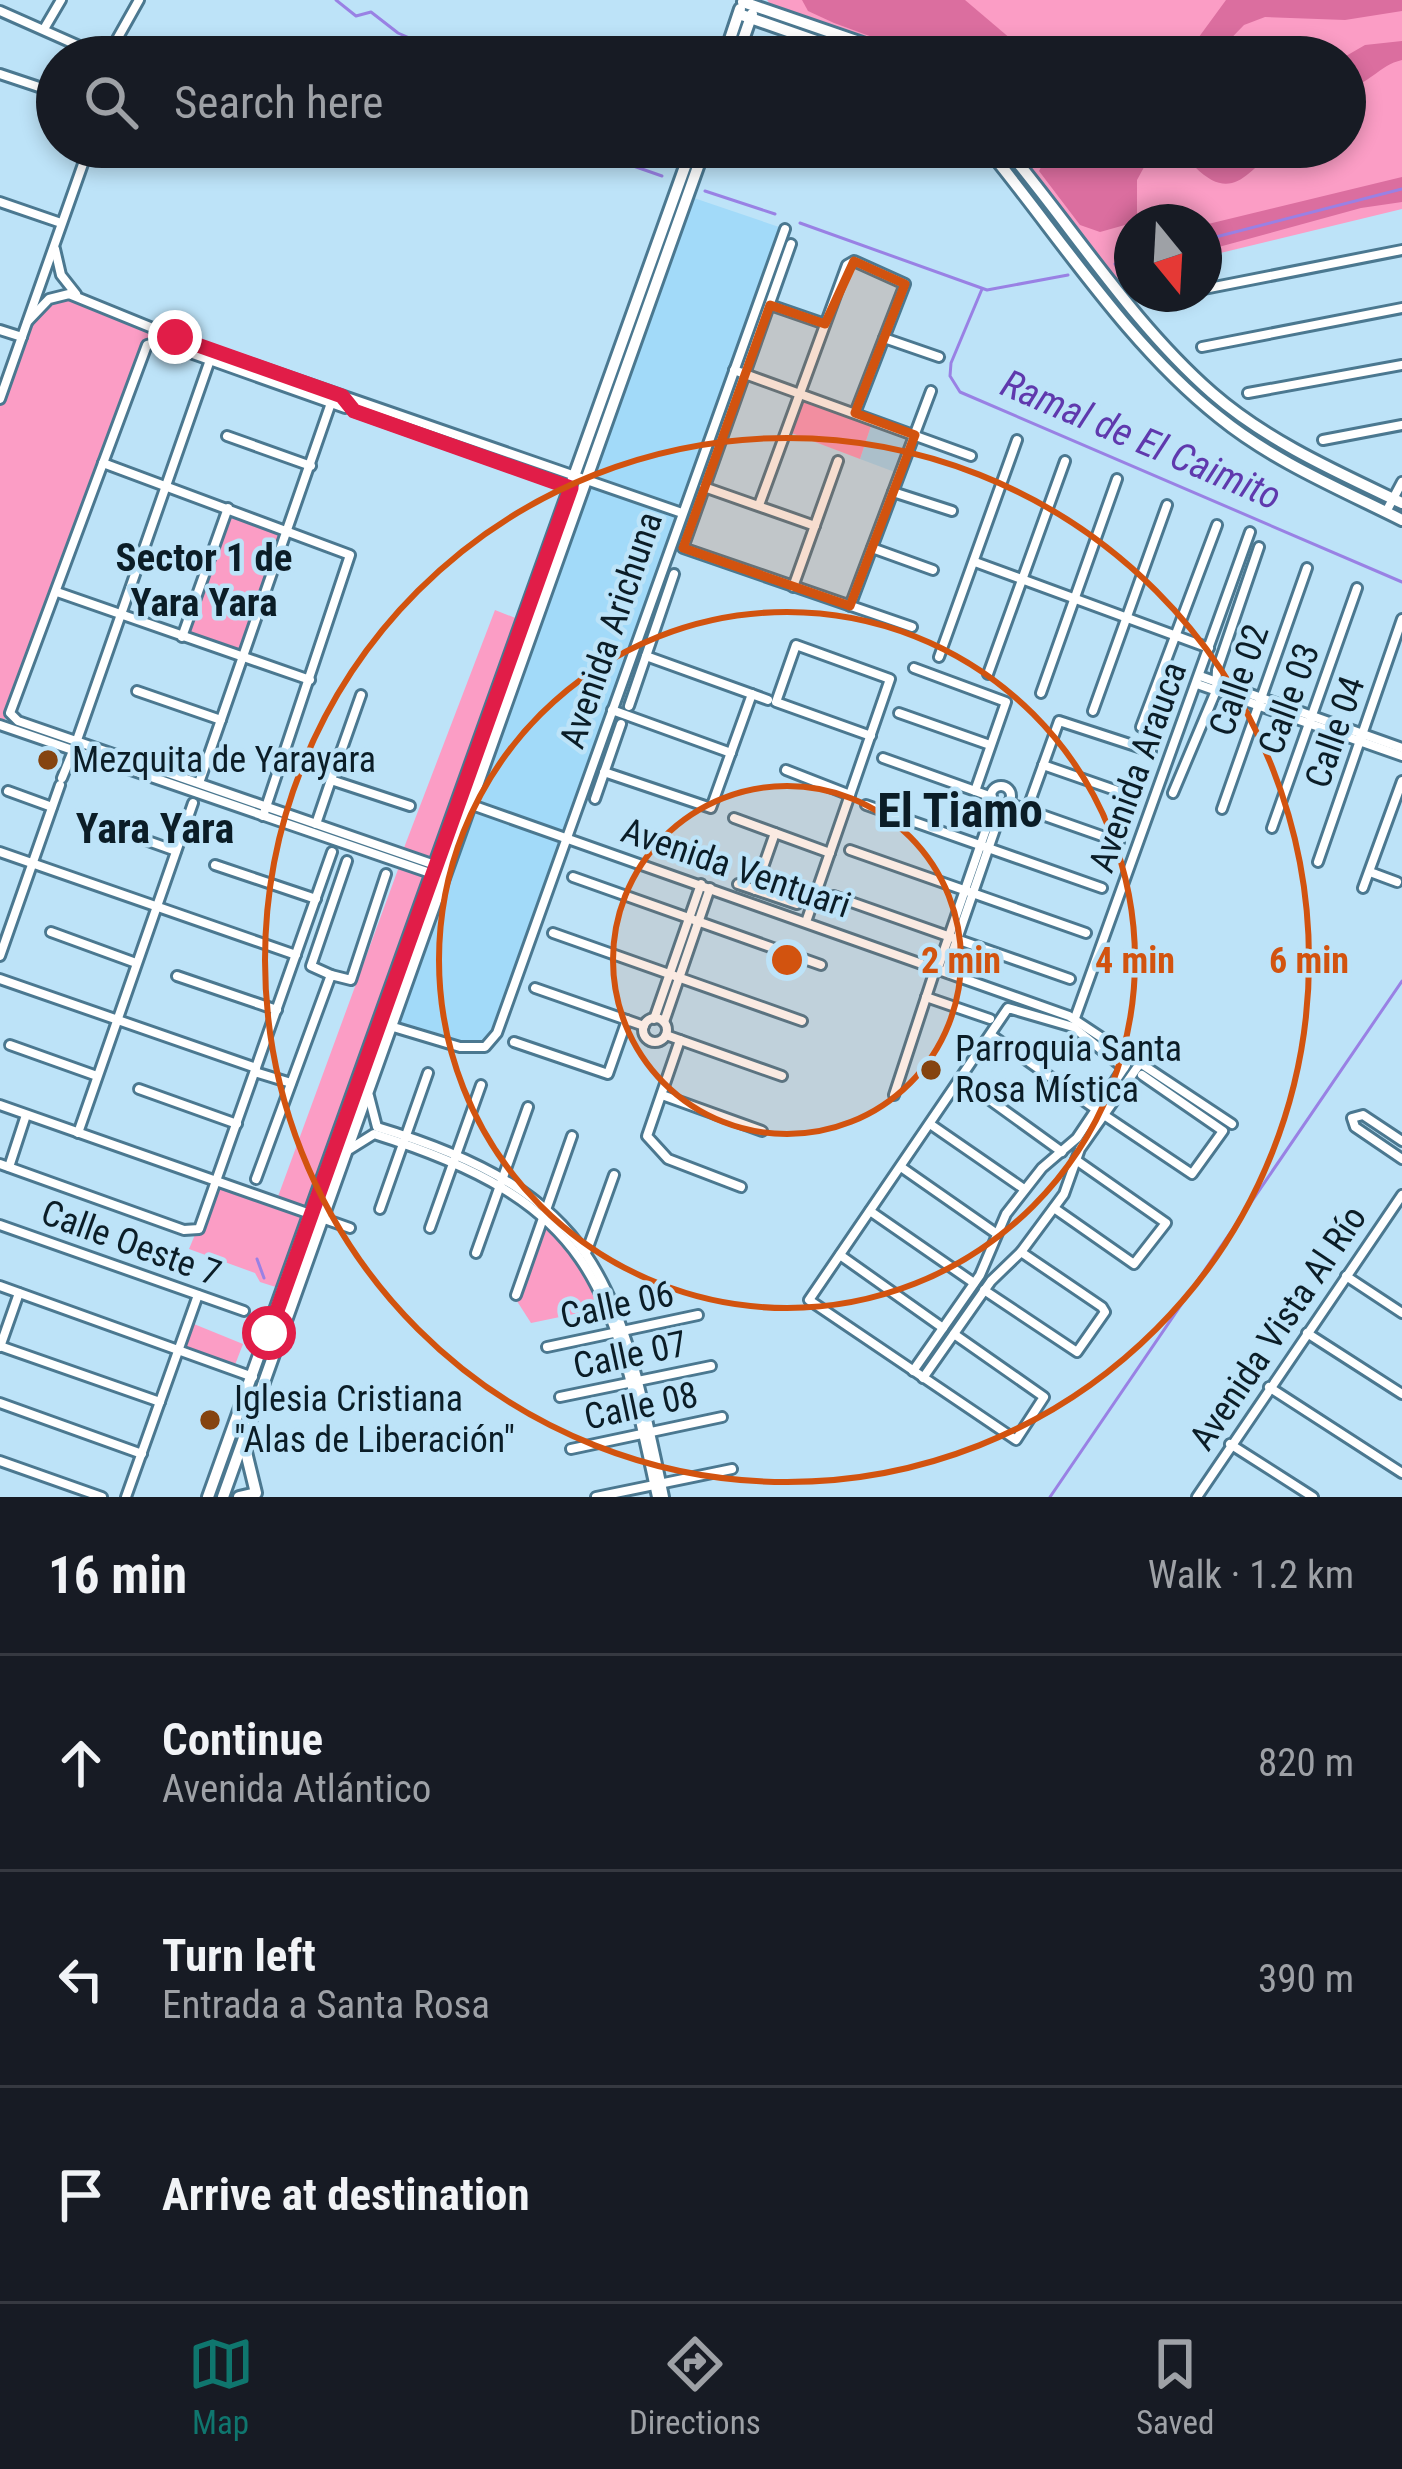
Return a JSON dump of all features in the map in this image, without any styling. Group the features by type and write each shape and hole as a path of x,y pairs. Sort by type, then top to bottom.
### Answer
{"main road":[{"path":"751,6 843,36"},
{"path":"751,6 769,24 803,36"},
{"path":"744,36 751,6"},
{"path":"735,36 751,6"},
{"path":"744,36 769,24"},
{"path":"223,1497 267,1382 387,1026 472,805 685,168"},
{"path":"208,1497 350,1149 434,870 697,168"},
{"path":"1003,168 1190,392 1262,448 1402,520"},
{"path":"1022,168 1164,344 1214,395 1283,442 1397,501"},
{"path":"239,1497 260,1495 244,1444"}],"street":[{"path":"44,29 62,0"},
{"path":"118,36 139,0"},
{"path":"0,9 59,36"},
{"path":"0,74 36,86"},
{"path":"0,399 81,168"},
{"path":"0,202 61,223"},
{"name":"Avenida Arichuna","path":"387,1026 460,1047 485,1046 501,1025 785,229"},
{"path":"55,242 62,275 82,298"},
{"path":"791,244 683,548 912,627"},
{"path":"1222,285 1402,250"},
{"path":"759,505 825,324 854,261 905,284 855,413"},
{"path":"28,321 56,296 82,298 342,396 354,411 407,424 578,485 682,513"},
{"path":"770,304 825,324"},
{"path":"1202,347 1402,308"},
{"path":"0,330 22,338"},
{"path":"884,338 939,357"},
{"path":"345,408 159,342 147,345 10,712 18,721 434,870"},
{"path":"77,740 210,360"},
{"path":"1248,394 1402,365"},
{"path":"734,370 971,455"},
{"path":"850,606 931,391"},
{"path":"199,783 331,403"},
{"path":"1323,440 1402,425"},
{"path":"227,436 311,466"},
{"path":"939,657 1017,440"},
{"path":"794,586 838,461"},
{"path":"988,674 1065,461"},
{"path":"103,463 344,550 351,559 265,812"},
{"path":"1041,693 1117,478"},
{"path":"1386,512 1397,501 1402,482"},
{"path":"704,487 814,526"},
{"path":"893,492 952,511"},
{"path":"1093,711 1167,505"},
{"path":"182,638 227,508"},
{"path":"1141,728 1217,525"},
{"name":"Avenida Arauca","path":"1075,1018 1250,532"},
{"path":"872,548 932,570"},
{"path":"1173,793 1217,687 1217,670 1259,548"},
{"path":"975,562 1209,648"},
{"name":"Calle 02","path":"1222,809 1307,568"},
{"path":"629,706 674,574"},
{"name":"Calle 03","path":"1272,828 1357,588"},
{"path":"57,592 310,680"},
{"name":"Calle 04","path":"1318,862 1402,619"},
{"path":"806,922 871,736 890,679 796,645 776,702 871,736"},
{"path":"646,656 768,700"},
{"path":"914,668 1006,702 975,791"},
{"path":"1198,680 1402,752"},
{"path":"137,692 222,720"},
{"path":"316,824 361,694"},
{"path":"604,772 711,808 752,694"},
{"path":"612,710 731,753"},
{"path":"899,713 991,745"},
{"path":"1027,810 1059,721 1151,751"},
{"path":"595,799 621,724"},
{"path":"2,728 434,870"},
{"path":"0,956 73,751"},
{"path":"884,758 1119,842"},
{"path":"1043,764 1135,797"},
{"path":"786,770 850,795"},
{"path":"331,780 410,806"},
{"path":"1363,888 1402,781"},
{"path":"8,791 52,807"},
{"path":"894,1096 999,802"},
{"path":"78,1133 193,803"},
{"name":"Avenida Ventuari","path":"472,805 1075,1018 1232,1124"},
{"path":"866,805 1102,888"},
{"path":"734,818 830,854"},
{"path":"92,821 176,851"},
{"path":"1387,824 1402,828"},
{"path":"755,890 775,833"},
{"path":"850,850 1086,933"},
{"path":"0,852 296,955"},
{"path":"26,1115 5,1166 193,1232 201,1226 332,852"},
{"path":"347,861 311,966 331,975 351,980 386,874"},
{"path":"214,865 316,899"},
{"path":"1369,872 1396,882"},
{"path":"572,877 821,965"},
{"path":"738,884 797,904"},
{"path":"705,886 659,1021 666,1035 782,1076"},
{"path":"834,896 1070,979"},
{"path":"0,914 13,918"},
{"path":"51,932 136,963"},
{"path":"553,933 802,1021"},
{"path":"256,1178 331,975"},
{"path":"177,976 277,1010"},
{"path":"0,979 291,1083"},
{"path":"535,988 644,1026 659,1021"},
{"path":"926,997 989,1018"},
{"path":"953,1334 1044,1397 1016,1440 809,1300 1011,1008 1073,1027 1116,1056 1124,1068"},
{"path":"514,1042 608,1074 627,1020"},
{"path":"644,1026 653,1042 666,1035"},
{"path":"992,1035 1192,1174 1223,1131 1142,1075"},
{"path":"680,1040 647,1136 668,1160 741,1187"},
{"path":"10,1045 97,1076"},
{"path":"1100,1112 1132,1055"},
{"path":"913,1371 984,1268 997,1234 1024,1190 1080,1141 1141,1062"},
{"path":"380,1209 428,1072"},
{"path":"962,1078 1063,1152"},
{"path":"430,1228 481,1085"},
{"path":"139,1089 237,1124"},
{"path":"662,1095 762,1131"},
{"path":"369,1096 375,1131"},
{"path":"0,1105 350,1228"},
{"path":"476,1253 528,1107"},
{"path":"1402,1141 1364,1115 1352,1118 1357,1128 1402,1159"},
{"path":"930,1124 1024,1190"},
{"path":"375,1131 455,1156 502,1179 546,1214 582,1256 622,1332 660,1497"},
{"path":"350,1149 375,1131"},
{"path":"516,1295 572,1136"},
{"path":"923,1378 984,1290 1054,1208 1080,1141"},
{"path":"1054,1208 1137,1263 1165,1221 1076,1160"},
{"path":"901,1167 997,1234"},
{"path":"582,1256 614,1175"},
{"name":"Avenida Vista Al Río","path":"1198,1495 1402,1195"},
{"path":"870,1211 974,1283"},
{"name":"Calle Oeste 7","path":"0,1225 244,1312"},
{"path":"984,1290 1077,1352 1105,1312 1021,1252"},
{"path":"840,1256 943,1328"},
{"path":"984,1268 995,1276"},
{"path":"1346,1276 1402,1313"},
{"path":"0,1286 267,1382"},
{"path":"19,1293 0,1346 160,1402"},
{"path":"126,1497 198,1295"},
{"name":"Calle 06","path":"547,1347 698,1315"},
{"path":"1307,1333 1402,1394"},
{"name":"Calle 07","path":"560,1397 711,1366"},
{"path":"1269,1387 1402,1473"},
{"path":"0,1403 142,1454"},
{"name":"Calle 08","path":"571,1449 722,1417"},
{"path":"1230,1444 1313,1497"},
{"path":"0,1461 103,1497"},
{"path":"596,1497 732,1468"}],"highlighted area":[{"path":"854,261 905,284 855,413 915,435 850,606 683,548 770,305 825,324"}],"shaded area":[{"path":"767,0 1402,0 1402,209 1222,253 1222,204 1114,204 1114,282 1022,168 1366,168 1366,36 847,36 773,8"},
{"path":"802,0 965,0 1007,36 870,36 808,11"},
{"path":"1226,0 1402,0 1402,11 1345,20 1265,17 1244,25 1233,36 1200,36"},
{"path":"1402,41 1402,60 1366,80 1366,45"},
{"path":"1041,168 1144,168 1137,180 1137,204 1114,204 1114,228 1100,232 1080,225"},
{"path":"1196,168 1255,168 1232,183 1209,178"},
{"path":"1402,177 1402,202 1361,208 1222,246 1222,221"},
{"path":"688,196 785,229 501,1025 481,1048 393,1028"},
{"path":"62,294 153,329 0,732 0,399 34,312"},
{"path":"800,394 873,420 860,459 786,431"},
{"path":"873,420 915,435 900,474 860,459"},
{"path":"228,508 289,530 243,659 182,637"},
{"path":"495,610 523,621 285,1290 260,1282 255,1273 189,1249 217,1182 276,1202 400,864 263,816 267,807 402,853"},
{"path":"544,1218 608,1307 531,1323 515,1298"},
{"path":"189,1322 243,1344 233,1370 179,1350"}],"waterway":[{"path":"336,0 356,16 371,12 405,36"},
{"path":"639,168 662,176"},
{"path":"1222,235 1402,189"},
{"path":"705,191 775,214"},
{"path":"800,223 987,290 1068,275"},
{"name":"Ramal de El Caimito","path":"982,289 951,363 950,376 960,392 1402,582"},
{"path":"1050,1497 1402,981"},
{"path":"257,1259 264,1278"}],"place":[{"name":"Mezquita de Yarayara","path":"48,760"},
{"name":"Parroquia Santa Rosa Mística","path":"931,1070"},
{"name":"Iglesia Cristiana \"Alas de Liberación\"","path":"210,1420"}],"district":[{"name":"Sector 1 de Yara Yara","path":"204,580"},
{"name":"El Tiamo","path":"960,810"},
{"name":"Yara Yara","path":"155,828"}],"route":[{"path":"175,337 342,396 354,411 571,488 269,1333"}]}
